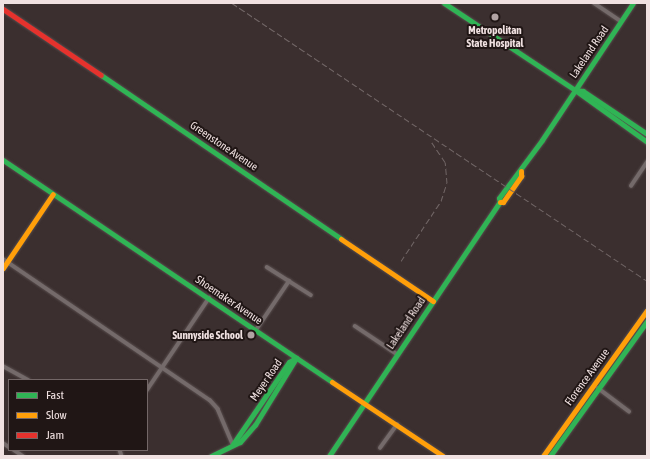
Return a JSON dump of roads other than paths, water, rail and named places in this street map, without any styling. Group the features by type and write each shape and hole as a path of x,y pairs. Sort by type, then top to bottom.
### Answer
{"main road":[{"path":"444,3 575,90 580,96 647,142"},
{"name":"Lakeland Road","path":"329,456 500,202 503,202 521,176 521,171 633,3"},
{"name":"Greenstone Avenue","path":"3,9 433,301"},
{"path":"575,90 583,91 647,134"},
{"name":"Shoemaker Avenue","path":"3,160 443,456"},
{"path":"3,268 5,261 53,194"},
{"name":"Florence Avenue","path":"596,387 647,310"},
{"name":"Florence Avenue","path":"547,455 596,387 647,321"},
{"name":"Meyer Road","path":"211,456 233,444 261,410 289,362 296,358"}],"street":[{"path":"594,3 621,21"},
{"path":"631,186 647,162"},
{"path":"5,261 213,403 233,444"},
{"path":"268,267 311,295"},
{"path":"256,330 289,281"},
{"path":"148,388 209,298"},
{"path":"355,326 398,354"},
{"path":"3,366 26,379"},
{"path":"596,387 629,410"},
{"path":"380,448 397,425"}],"railway":[{"path":"232,3 647,281"},
{"path":"401,261 441,201 447,183 445,162 430,140"}],"place":[{"name":"Metropolitan State Hospital","path":"495,17"},
{"name":"Sunnyside School","path":"251,335"}]}
